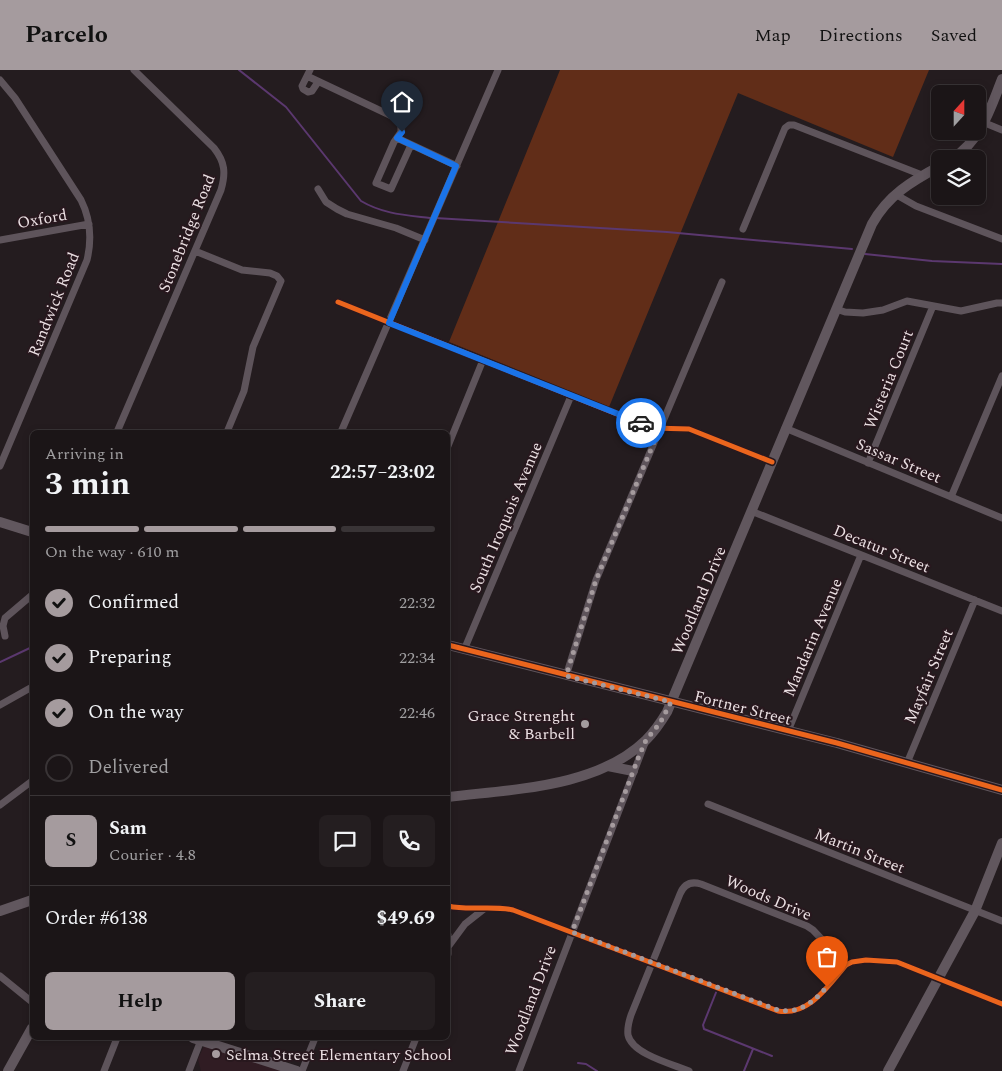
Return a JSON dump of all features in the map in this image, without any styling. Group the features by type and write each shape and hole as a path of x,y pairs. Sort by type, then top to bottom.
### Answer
{"main road":[{"path":"986,120 1002,79"},
{"path":"962,150 974,140"},
{"name":"Woodland Drive","path":"646,740 664,718 872,224 881,209 894,194 910,182 931,170"},
{"path":"0,522 30,531"},
{"name":"Fortner Street","path":"450,646 788,730 1002,790"},
{"path":"450,797 556,783 586,775 608,766 646,740"},
{"path":"608,766 633,771"},
{"path":"888,1071 975,911 1002,843"},
{"path":"0,911 30,901"},
{"path":"8,1071 30,1032"},
{"path":"205,1040 297,1071"}],"street":[{"name":"Stonebridge Road","path":"118,430 221,190 224,176 224,165 214,148 134,70"},
{"path":"342,430 498,70"},
{"path":"318,82 312,91 305,91 302,86 308,73 318,82 396,118 402,126 402,132 397,138 376,182 391,189 411,145"},
{"name":"Randwick Road","path":"0,80 15,98 81,200 89,224 91,242 87,260 0,466"},
{"path":"986,123 1002,130"},
{"path":"743,229 785,128 789,124 922,175"},
{"path":"397,138 456,166"},
{"path":"318,189 326,202 347,214 396,228 425,240"},
{"path":"894,194 916,206 1002,239"},
{"name":"Oxford","path":"0,240 89,224"},
{"path":"195,251 242,270 270,273 278,276 281,282 253,347 244,391 228,430"},
{"path":"566,676 596,580 722,282"},
{"path":"836,309 845,312 864,313 883,310 907,301 960,311 1002,303"},
{"path":"338,302 652,428 689,429 772,462"},
{"name":"Wisteria Court","path":"868,463 933,306"},
{"path":"450,441 483,360"},
{"path":"952,497 1002,376"},
{"name":"South Iroquois Avenue","path":"464,650 571,396"},
{"name":"Sassar Street","path":"786,428 1002,518"},
{"name":"Decatur Street","path":"751,511 1002,611"},
{"name":"Mandarin Avenue","path":"788,730 861,555"},
{"path":"5,636 3,626 5,618 30,597"},
{"name":"Mayfair Street","path":"907,762 975,600"},
{"path":"0,705 30,688"},
{"name":"Woodland Drive","path":"519,1071 646,740"},
{"path":"0,805 30,782"},
{"name":"Martin Street","path":"708,804 1002,921"},
{"name":"Woods Drive","path":"653,962 682,889 694,882 807,926 846,965"},
{"path":"450,906 463,909 498,908 513,910 784,1012 799,1010 811,1003 846,965 866,960 892,961 1002,1004"},
{"path":"450,947 465,924 484,909"},
{"path":"653,962 631,1015 628,1035 640,1050 689,1071"},
{"path":"0,976 30,1000"},
{"path":"104,1071 116,1040"},
{"path":"192,1069 202,1040"},
{"path":"302,1071 314,1040"},
{"path":"403,1071 415,1040"}],"shaded area":[{"path":"560,70 929,70 893,157 738,93 609,407 449,342"},
{"name":"Selma Street Elementary School","path":"204,1046 286,1071 201,1071 198,1059"}],"waterway":[{"path":"239,70 286,107 361,201 386,211 430,218"},
{"path":"435,218 667,232 852,249"},
{"path":"865,254 932,261 1002,264"},
{"path":"0,662 30,648"},
{"path":"717,990 703,1025 704,1029 772,1056"},
{"path":"744,1071 753,1049"},
{"path":"578,1063 586,1064 597,1071"}],"cycle path":[{"path":"338,302 652,428 689,429 772,462"},
{"path":"450,646 837,743 1002,790"},
{"path":"450,906 513,910 778,1011 799,1009 808,1004 825,990 846,965 866,960 897,962 1002,1004"}],"way so far":[{"path":"641,423 652,428 660,428 596,580 566,676 671,702 660,723 646,740 639,756 572,932 784,1012 792,1012 805,1007 827,987"}],"place":[{"name":"Grace Strenght & Barbell","path":"585,724"},
{"name":"Selma Street Elementary School","path":"216,1054"}],"route":[{"path":"402,132 397,138 456,166 389,323 641,423"}]}
